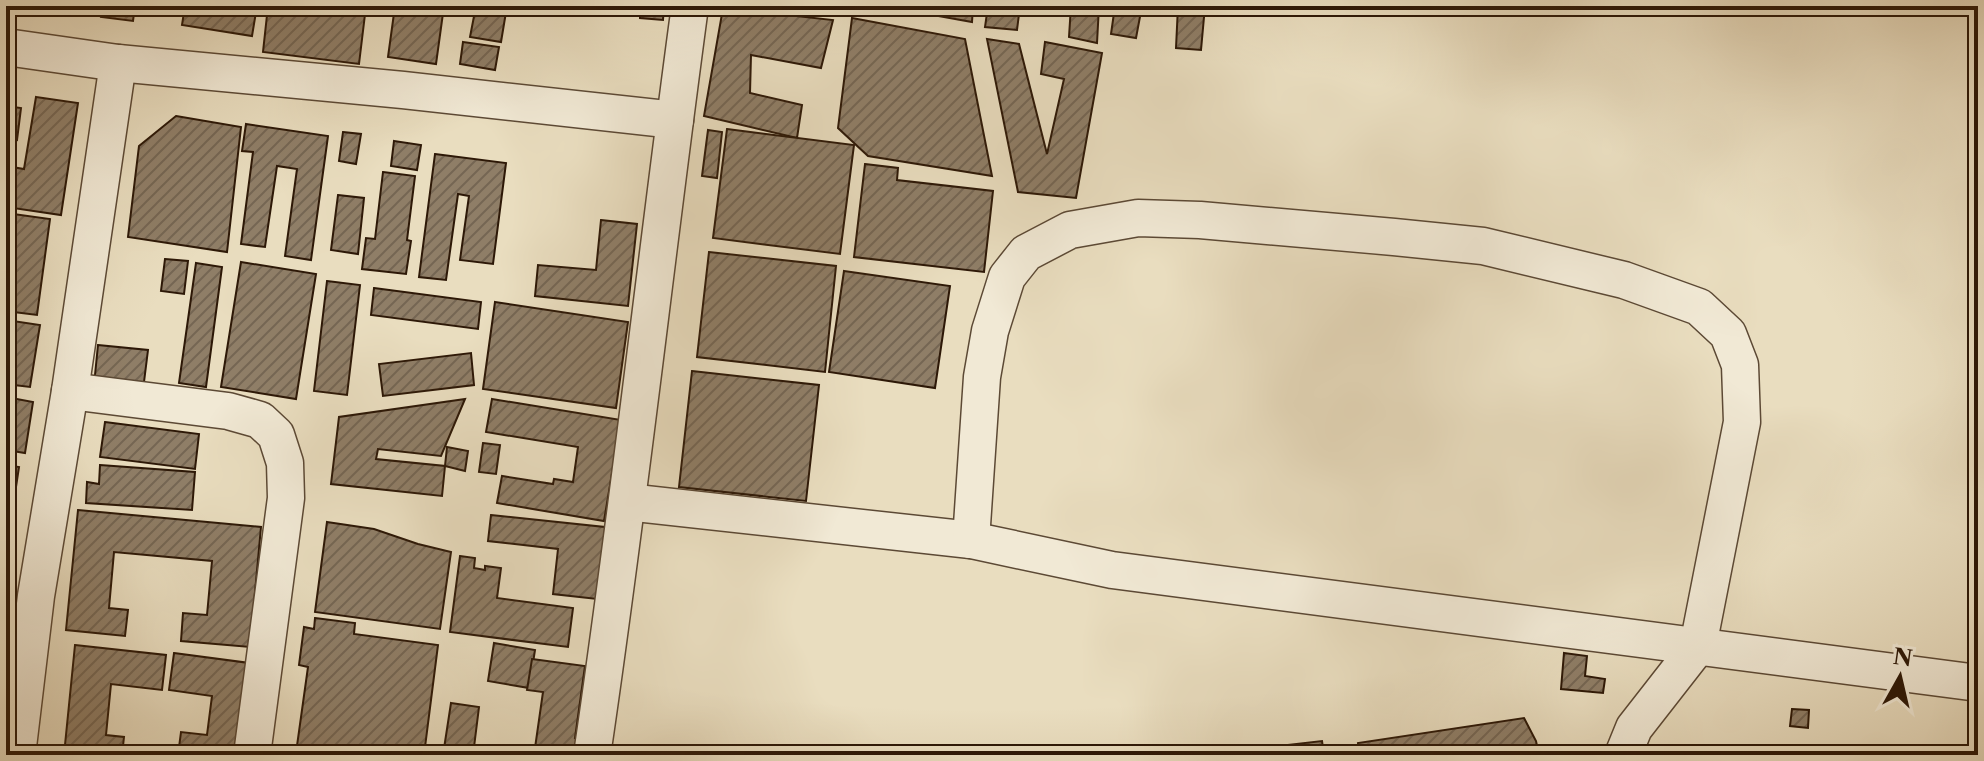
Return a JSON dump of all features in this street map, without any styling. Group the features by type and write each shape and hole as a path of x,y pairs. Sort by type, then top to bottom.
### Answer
{"street":[{"path":"592,755 690,6"},
{"path":"6,47 118,63 675,120"},
{"path":"17,755 21,595 70,391 118,63"},
{"path":"971,540 982,377 990,331 1007,277 1026,253 1070,230 1138,218 1215,221 1483,246 1624,280 1699,307 1728,334 1740,365 1742,422 1698,646 1634,728 1623,755"},
{"path":"70,391 228,411 260,420 276,435 285,463 286,498 252,755"},
{"path":"627,502 971,540 1112,570 1978,683"}],"building":[{"path":"103,6 135,6 133,21 101,17"},
{"path":"185,6 257,6 252,36 182,25"},
{"path":"268,6 366,6 359,64 263,52"},
{"path":"395,6 444,6 436,64 388,57"},
{"path":"476,6 507,6 501,42 470,37"},
{"path":"640,6 664,6 663,20 640,18"},
{"path":"939,6 973,6 972,22 938,16"},
{"path":"988,6 1020,6 1017,30 985,27"},
{"path":"1071,6 1099,6 1097,43 1069,37"},
{"path":"1115,6 1142,6 1136,38 1111,34"},
{"path":"1178,6 1205,6 1201,50 1176,48"},
{"path":"723,8 833,20 821,68 751,55 750,93 802,105 797,138 704,116"},
{"path":"852,18 965,39 992,176 868,156 838,128"},
{"path":"987,39 1019,44 1047,154 1064,79 1041,74 1045,42 1102,53 1076,198 1018,192"},
{"path":"463,42 499,47 495,70 460,64"},
{"path":"36,97 78,103 61,215 6,207 6,166 24,169"},
{"path":"6,106 21,108 17,140 6,138"},
{"path":"176,116 241,127 227,252 128,237 139,146"},
{"path":"246,124 328,136 311,260 285,256 297,169 277,166 265,247 241,244 253,152 242,151"},
{"path":"727,129 854,145 840,254 713,238"},
{"path":"708,130 722,132 717,178 702,176"},
{"path":"343,132 361,134 356,164 339,161"},
{"path":"394,141 421,145 417,170 391,166"},
{"path":"435,154 506,163 493,264 460,260 469,196 458,194 446,280 419,277"},
{"path":"865,164 898,168 897,180 993,191 984,272 854,257"},
{"path":"383,172 415,176 406,274 362,269 366,238 375,239"},
{"path":"338,195 364,198 358,254 331,250"},
{"path":"6,213 50,219 37,315 6,311"},
{"path":"601,220 637,224 628,306 535,296 538,265 596,270"},
{"path":"709,252 836,266 825,372 697,357"},
{"path":"165,259 188,261 184,294 161,291"},
{"path":"241,262 316,274 296,399 221,387"},
{"path":"196,263 222,267 206,387 179,383"},
{"path":"844,271 950,286 935,388 829,372"},
{"path":"327,281 360,285 347,395 314,391"},
{"path":"374,288 481,302 478,329 371,315"},
{"path":"495,302 628,322 616,408 483,389"},
{"path":"6,320 40,325 30,387 6,384"},
{"path":"98,345 148,350 143,390 94,385"},
{"path":"471,353 474,385 383,396 379,364"},
{"path":"692,371 819,385 806,501 679,487"},
{"path":"6,397 33,402 25,453 6,450"},
{"path":"465,399 441,456 378,449 376,459 445,466 442,496 331,484 339,417"},
{"path":"492,399 621,420 604,521 497,503 502,476 553,484 554,479 573,482 578,447 486,432"},
{"path":"105,422 199,434 195,469 100,457"},
{"path":"483,443 500,445 496,474 479,472"},
{"path":"447,447 468,451 465,471 445,466"},
{"path":"6,465 19,467 11,520 6,519"},
{"path":"100,465 195,472 192,510 86,503 87,482 99,484"},
{"path":"78,510 261,527 250,647 181,641 183,613 207,615 212,561 114,552 109,608 128,610 125,636 66,630"},
{"path":"491,515 614,528 606,600 553,594 558,549 488,541"},
{"path":"327,522 374,529 451,552 440,629 315,612"},
{"path":"460,556 475,558 474,568 501,568 497,598 573,608 568,647 450,632"},
{"path":"315,618 355,623 354,634 438,645 424,755 296,753 308,667 299,665 304,627 314,629"},
{"path":"494,643 535,650 529,688 488,681"},
{"path":"75,645 166,655 162,690 111,684 106,735 124,737 122,755 64,755"},
{"path":"174,653 257,664 245,755 178,755 181,732 207,735 212,696 169,690"},
{"path":"1564,653 1587,656 1585,676 1605,679 1603,693 1561,689"},
{"path":"532,659 585,666 575,738 584,739 582,755 534,755 543,692 527,690"},
{"path":"451,703 479,707 473,755 443,755"},
{"path":"1792,709 1809,710 1808,728 1790,726"},
{"path":"1524,718 1536,741 1539,755 1359,755 1358,743"},
{"path":"1322,741 1324,755 1201,755"},
{"path":"476,747 531,755 475,755"}]}
